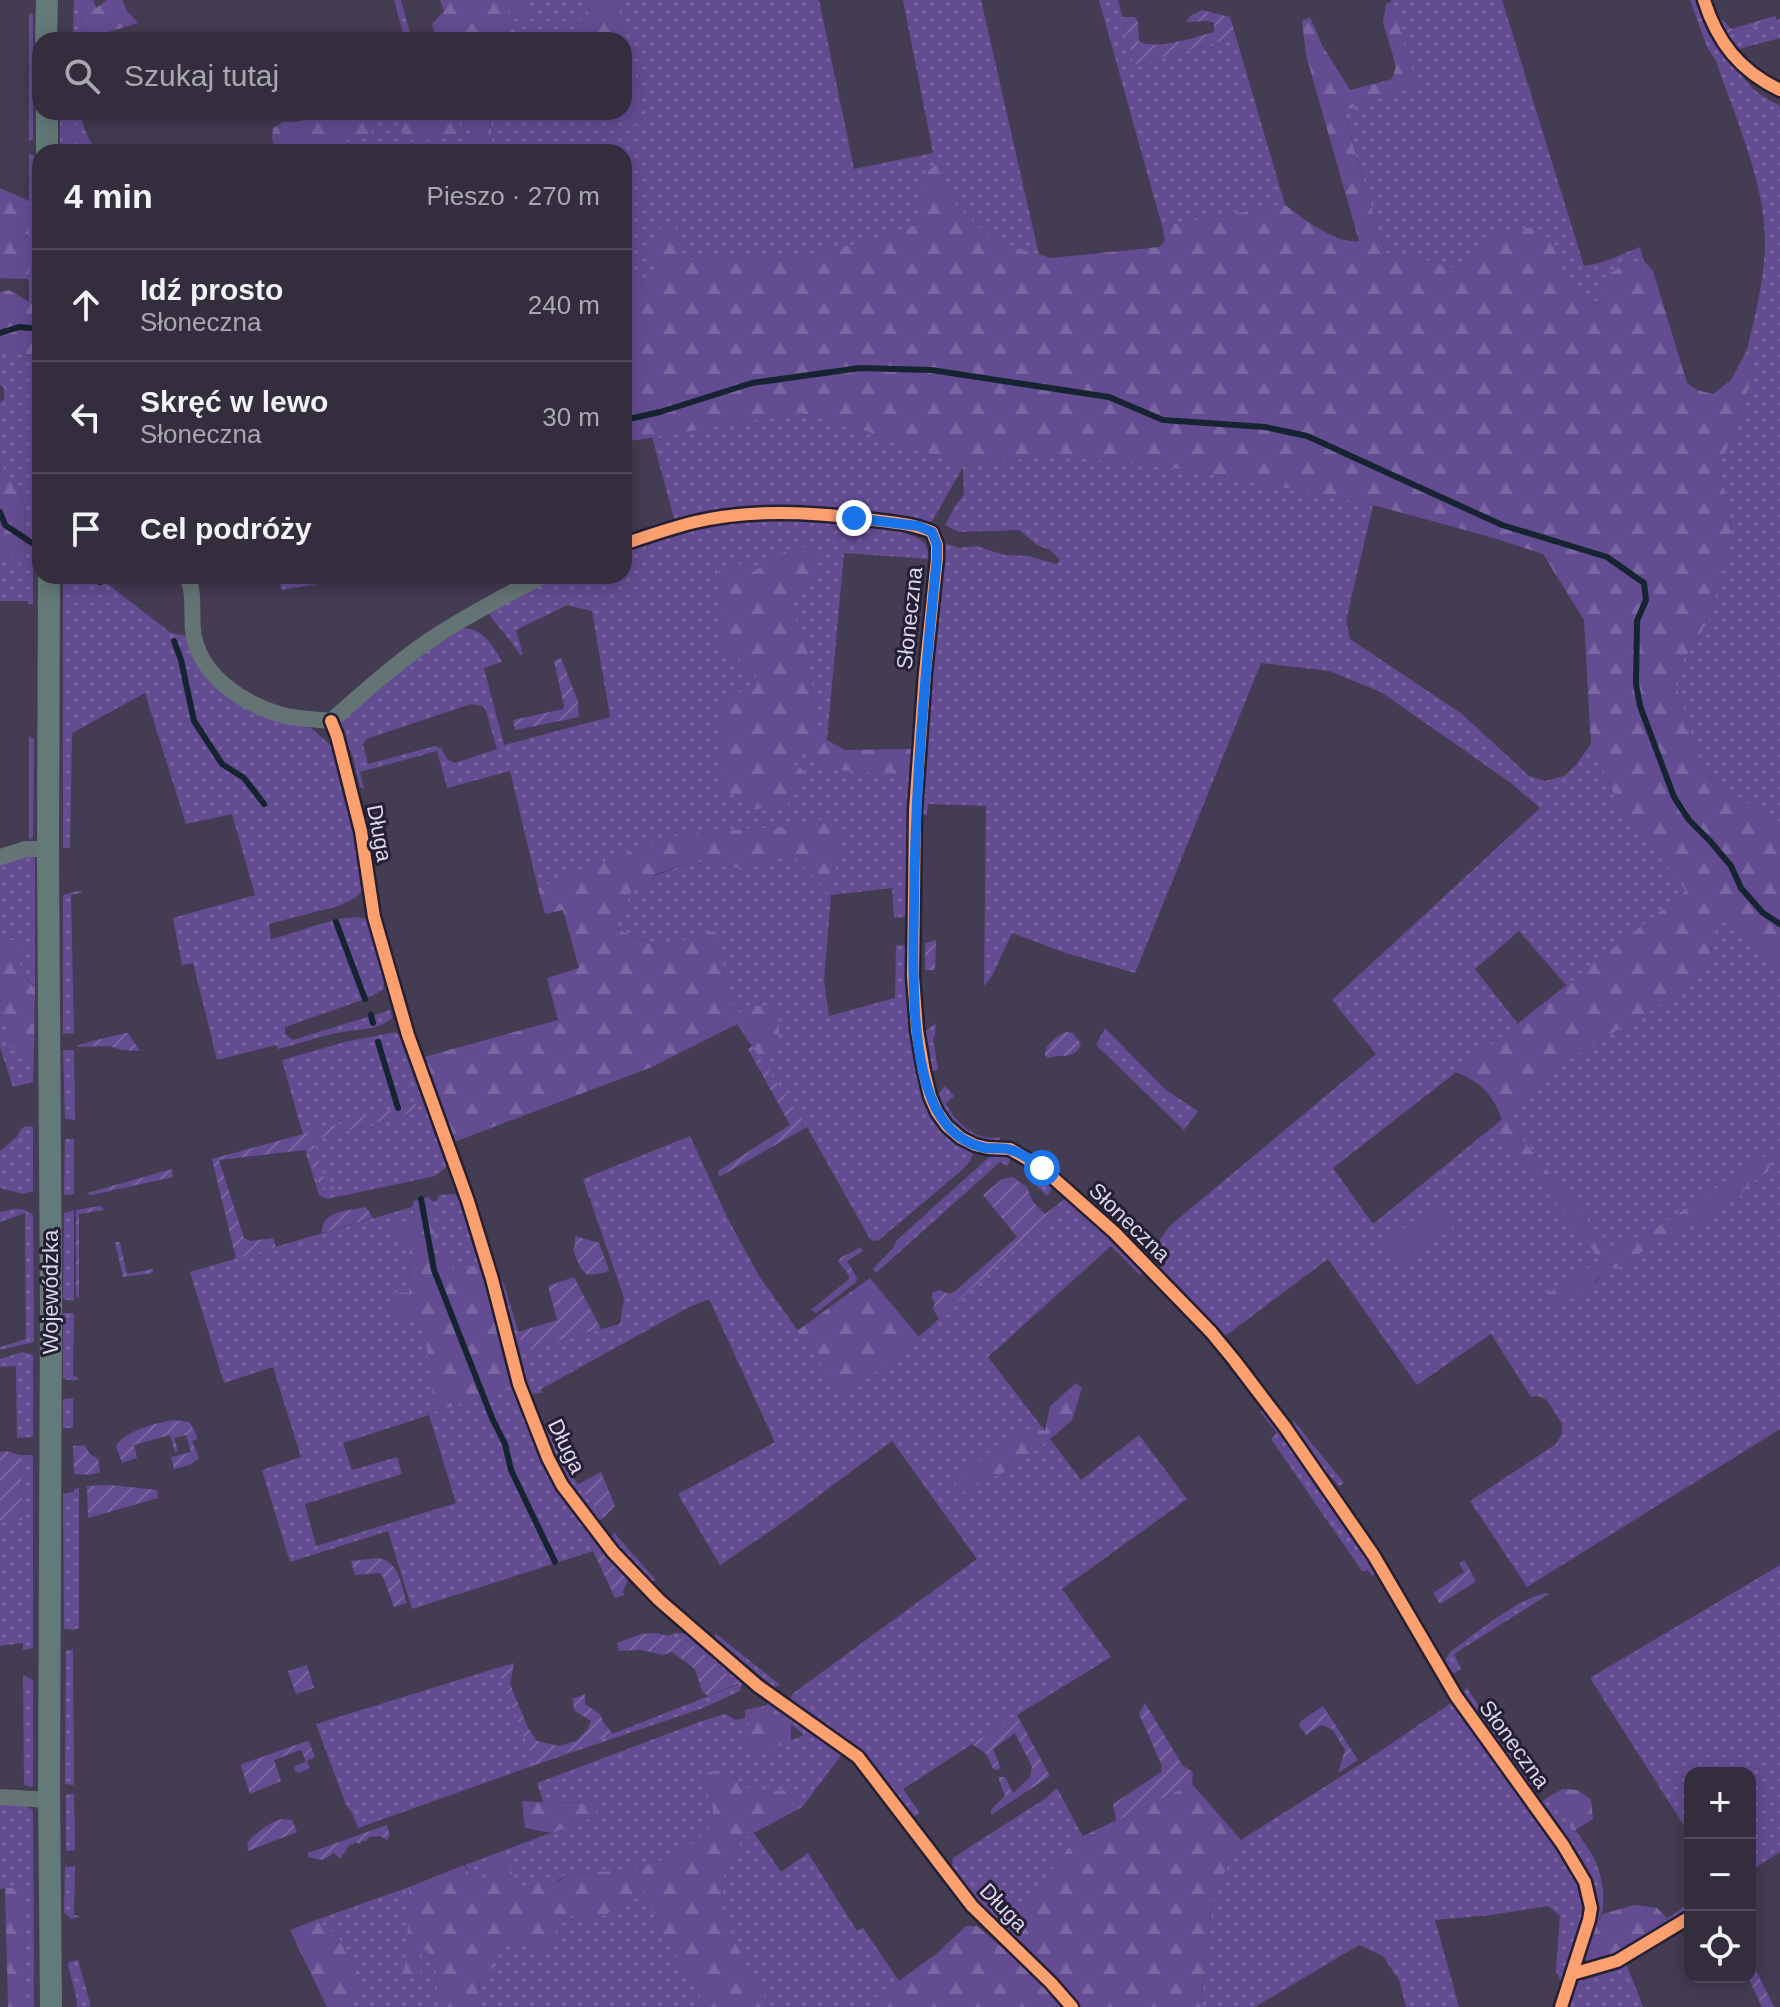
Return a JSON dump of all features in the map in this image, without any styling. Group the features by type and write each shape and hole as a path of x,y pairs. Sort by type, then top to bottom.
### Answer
{"main road":[{"path":"46,32 47,0"},
{"path":"47,120 47,144"},
{"name":"Wojewódzka","path":"49,584 51,2007"}],"street":[{"path":"1704,0 1715,28 1733,57 1749,72 1780,90"},
{"name":"Słoneczna","path":"632,542 696,522 783,512 918,526 932,532 937,545 937,558 915,810 913,976 917,1030 930,1096 947,1126 961,1138 988,1148 1010,1149 1025,1157 1053,1177 1114,1232 1211,1332 1297,1443 1374,1556 1456,1696 1563,1845 1585,1882 1591,1908 1589,1920 1561,2007"},
{"path":"190,584 194,636 204,663 218,678 254,705 284,715 331,721 385,673 435,637 529,584"},
{"name":"Długa","path":"331,721 361,831 374,917 408,1035 468,1201 519,1384 562,1485 613,1552 659,1600 758,1686 858,1757 972,1906 1072,2007"},
{"path":"0,857 26,849 48,849"},
{"path":"0,1797 49,1800"}],"green space":[{"path":"74,0 81,0 82,32 73,32"},
{"path":"81,0 93,0 96,8 107,0 122,0 138,23 108,32 82,32"},
{"path":"394,0 401,0 410,32 403,32"},
{"path":"440,0 527,0 531,8 525,14 509,8 507,23 515,32 434,32 432,24 444,11"},
{"path":"527,0 585,0 588,10 576,25 578,32 515,32 506,23 509,8 531,8"},
{"path":"585,0 616,0 624,32 578,32 576,25 588,10"},
{"path":"616,0 819,0 854,169 933,153 903,0 981,0 1039,255 995,242 954,203 938,164 926,173 917,224 868,243 795,258 683,259 675,227 657,277 636,281 632,278 632,144 491,144 490,120 632,120 646,116 632,62 632,32 624,32"},
{"path":"1099,0 1118,0 1134,65 1236,37 1285,205 1162,226"},
{"path":"1391,0 1502,0 1584,266 1640,247 1644,261 1653,271 1630,260 1597,304 1569,289 1552,242 1483,238 1469,267 1457,269 1385,253 1343,110 1416,85"},
{"path":"1690,0 1699,0 1747,82 1780,106 1780,825 1704,774 1673,676 1709,620 1732,528 1719,466 1740,421 1754,364 1747,350 1761,285 1765,246 1761,200 1748,152 1716,61 1707,47"},
{"path":"1392,1 1416,85 1343,111 1385,253 1457,269 1468,267 1483,238 1536,226 1552,242 1569,289 1596,304 1605,277 1630,260 1653,271 1687,383 1697,390 1713,394 1731,380 1747,350 1754,364 1740,421 1719,466 1732,528 1709,620 1673,676 1704,774 1780,825 1780,967 1717,916 1710,959 1686,989 1547,1072 1511,1115 1522,1139 1615,1250 1654,1229 1780,1147 1780,1159 1772,1157 1768,1172 1749,1184 1737,1200 1718,1203 1709,1221 1687,1225 1677,1237 1657,1242 1616,1269 1607,1268 1580,1294 1554,1305 1546,1305 1544,1296 1600,1260 1494,1126 1502,1119 1490,1096 1472,1080 1456,1072 1686,891 1620,807 1591,744 1584,620 1543,554 1373,505 1197,471 1053,455 964,466 863,430 800,413 632,441 632,278 636,281 657,277 648,247 662,224 675,227 684,259 795,258 868,243 917,224 926,173 938,163 954,203 995,242 1051,258 1159,247 1165,241 1162,226 1285,205 1330,235 1359,241 1306,55 1302,21 1310,17 1322,45 1350,90 1392,79 1396,66 1383,22 1386,4"},
{"path":"1202,10 1230,17 1236,37 1134,65 1122,17 1135,17 1139,41 1155,45 1214,32 1214,23 1186,22"},
{"path":"1723,11 1719,19 1728,34 1780,19 1780,38 1735,50 1717,21"},
{"path":"29,13 33,14 33,139 29,141"},
{"path":"1775,16 1777,20 1727,34 1719,19 1731,29"},
{"path":"632,62 646,116 637,124 621,120 632,120"},
{"path":"60,120 83,120 93,144 88,144 76,124 67,125 63,144 60,144"},
{"path":"368,120 373,136 341,141 340,144 274,144 273,128 283,122"},
{"path":"398,120 460,120 458,135 420,141 404,139"},
{"path":"470,120 472,144 340,144 367,122"},
{"path":"470,120 490,120 492,143 472,144"},
{"path":"76,123 88,144 63,144 67,125"},
{"path":"29,154 32,155 32,303 29,301"},
{"path":"0,188 29,201 29,279 0,278"},
{"path":"9,290 32,303 32,356 0,354 0,292"},
{"path":"0,354 32,356 33,604 28,601 0,601 0,548 25,566 24,498 0,464 0,402 4,399 4,388 0,385"},
{"path":"800,413 863,430 964,466 1053,455 1197,471 1373,505 1346,621 1350,639 1462,714 1529,776 1545,781 1564,776 1591,744 1620,807 1687,891 1567,986 1519,931 1475,969 1518,1024 1333,1168 1373,1224 1494,1126 1601,1261 1544,1296 1595,1283 1607,1268 1616,1269 1657,1242 1677,1237 1686,1225 1709,1221 1718,1203 1737,1200 1749,1184 1768,1172 1772,1156 1780,1159 1780,1429 1527,1587 1470,1501 1556,1444 1562,1434 1562,1424 1547,1400 1531,1397 1491,1334 1417,1385 1328,1259 1224,1337 1158,1270 1155,1257 1157,1246 1171,1225 1376,1054 1332,1000 1540,808 1511,783 1381,692 1329,671 1261,663 1135,973 1012,933 992,976 984,986 986,806 928,804 927,815 921,814 942,542 959,548 976,546 1004,555 1028,556 1057,564 1060,560 1019,530 959,532 945,525 964,494 963,467 931,523 856,512 675,522 652,437"},
{"path":"0,464 24,498 25,567 0,548"},
{"path":"775,519 830,522 896,531 923,542 928,552 929,559 844,553 827,740 814,729 806,639 790,608 804,582 786,551 753,573 739,656 747,674 757,674 740,799 751,810 797,754 815,751 820,769 911,775 905,917 894,918 892,888 831,895 824,981 829,1016 895,998 896,945 907,946 924,1097 974,1151 962,1170 879,1240 870,1239 807,1127 761,1060 779,1040 735,1014 715,932 658,947 615,927 613,914 624,909 633,887 646,886 656,875 709,858 718,864 738,868 790,853 830,894 800,826 711,831 666,838 538,888 510,771 447,788 437,751 360,772 364,789 360,787 339,720 372,691 460,628 475,631 486,638 502,662 484,668 504,745 610,717 592,611 567,605 516,630 523,655 489,614 539,584 632,584 632,548 726,521","holes":["471,704 483,706 497,749 455,763 435,746 368,764 363,745 366,739"]},
{"path":"806,547 816,550 821,556 813,577 804,582 790,608 806,639 815,729 845,750 912,749 911,775 820,769 815,751 797,754 791,762 802,769 801,784 788,805 751,810 740,799 720,788 721,706 738,692 755,689 757,675 747,674 738,656 721,654 719,568 740,564 753,572 786,551"},
{"path":"63,584 107,584 171,633 187,636 211,674 308,726 332,746 356,834 363,881 361,892 338,906 269,924 271,939 335,920 369,920 385,978 383,990 285,1027 285,1034 293,1040 390,1010 392,1018 375,1027 278,1049 276,1045 217,1060 193,963 182,965 173,918 255,895 232,814 186,824 145,693 72,733 70,848 63,848"},
{"path":"281,584 318,584 281,590"},
{"path":"561,658 578,701 579,717 515,730 513,720 563,709 554,661"},
{"path":"29,736 34,739 33,838 29,840"},
{"path":"828,818 844,830 830,895 790,853 738,868 718,864 709,858 656,874 646,886 633,887 624,909 614,914 616,928 658,947 715,931 735,1014 752,1006 775,1006 779,1016 779,1040 761,1060 737,1024 652,1067 454,1142 424,1057 558,1020 547,978 579,968 563,910 545,914 538,888 666,838 711,831 800,826"},
{"path":"30,855 35,858 35,988 21,969 21,947 11,940 0,944 0,862"},
{"path":"82,890 71,895 74,1033 63,1034 63,895"},
{"path":"1717,916 1780,967 1780,1147 1654,1229 1615,1250 1522,1139 1511,1115 1547,1072 1686,989 1710,959"},
{"path":"20,940 20,964 26,979 35,988 34,1049 24,1058 18,1056 12,1047 0,999 0,944"},
{"path":"936,940 935,970 925,970 925,943"},
{"path":"0,999 12,1047 18,1056 24,1058 34,1049 33,1082 13,1087 0,1047"},
{"path":"936,1023 933,1039 938,1069 928,1074 922,1034"},
{"path":"1105,1028 1166,1090 1198,1111 1184,1130 1096,1045"},
{"path":"396,1032 406,1041 446,1159 446,1167 435,1176 327,1199 319,1195 305,1150 309,1151 318,1184 336,1188 325,1181 313,1140 418,1111 415,1103 303,1135 282,1060 345,1042"},
{"path":"1066,1032 1073,1033 1081,1044 1078,1049 1071,1055 1048,1058 1045,1051 1049,1044"},
{"path":"125,1033 140,1051 77,1045"},
{"path":"752,1046 807,1127 719,1177 718,1171 790,1125 748,1049"},
{"path":"63,1050 74,1050 75,1120 65,1119"},
{"path":"945,1086 954,1096 946,1104 962,1125 983,1137 1000,1137 1000,1144 977,1140 950,1121 937,1096"},
{"path":"415,1103 418,1111 313,1140 325,1181 336,1190 318,1183 309,1151 219,1160 244,1238 251,1241 273,1238 276,1247 236,1259 212,1159"},
{"path":"25,1126 33,1127 33,1191 23,1194 0,1188 0,1151"},
{"path":"690,1136 727,1217 759,1276 845,1397 930,1327 1057,1210 1057,1205 1067,1197 1144,1271 1140,1275 1111,1246 988,1357 1045,1431 1004,1472 1050,1439 1081,1480 1139,1435 1187,1499 1062,1589 1111,1657 903,1789 920,1813 912,1818 790,1700 792,1694 977,1559 892,1441 720,1565 678,1494 775,1442 709,1299 541,1389 542,1393 529,1394 499,1288 503,1281 524,1350 620,1324 624,1298 583,1179"},
{"path":"65,1139 74,1139 74,1194 64,1195"},
{"path":"1009,1156 1007,1166 1000,1162 876,1273 873,1269 896,1241 989,1157"},
{"path":"1032,1168 1053,1186 1047,1196 1027,1177"},
{"path":"172,1169 173,1177 91,1195 87,1193"},
{"path":"1013,1177 1027,1187 1033,1202 1045,1214 1057,1205 1059,1208 939,1319 933,1309 932,1293 939,1290 949,1294 955,1291 1017,1237 983,1195 1002,1179"},
{"path":"455,1194 462,1202 489,1291 463,1270 454,1272 437,1259 429,1242 432,1205 413,1209 415,1217 396,1225 392,1238 410,1245 409,1293 404,1323 423,1317 515,1385 603,1548 412,1609 388,1531 290,1562 262,1470 301,1457 273,1367 224,1383 190,1272 412,1207 414,1201 428,1197 436,1201 440,1195","holes":["429,1415 456,1503 316,1546 305,1504 402,1474 397,1457 352,1470 343,1443"]},
{"path":"1435,1204 1453,1227 1400,1267 1383,1244"},
{"path":"432,1205 437,1230 429,1242 436,1259 448,1257 454,1271 475,1265 495,1306 515,1385 435,1412 423,1318 404,1323 390,1321 393,1314 390,1304 396,1292 409,1293 410,1245 391,1238 396,1225 415,1217 413,1206 416,1210"},
{"path":"100,1206 103,1210 79,1214 79,1297 76,1298 76,1210"},
{"path":"366,1207 373,1218 322,1233 323,1225 331,1216"},
{"path":"15,1209 33,1215 34,1342 0,1350 0,1347 26,1339 25,1213 0,1222 0,1212"},
{"path":"74,1210 74,1301 63,1299 64,1213"},
{"path":"575,1236 599,1243 609,1270 588,1275 581,1269 573,1250"},
{"path":"115,1242 120,1242 127,1274 153,1269 153,1273 123,1277"},
{"path":"861,1247 863,1251 847,1261 857,1278 856,1282 816,1313 811,1310 849,1279 839,1262 840,1258"},
{"path":"574,1277 601,1329 524,1350 518,1332 557,1320 548,1286"},
{"path":"870,1278 919,1337 845,1397 797,1331"},
{"path":"63,1313 74,1313 73,1376 78,1380 63,1378"},
{"path":"22,1352 33,1355 33,1437 17,1438 16,1366 0,1367 0,1359"},
{"path":"1076,1383 1082,1388 1072,1420 1004,1472 957,1495 955,1479 1020,1428 1045,1431 1050,1406"},
{"path":"73,1398 73,1428 63,1428 63,1399"},
{"path":"1266,1409 1378,1571 1372,1576 1368,1570 1362,1571 1271,1439 1277,1433 1260,1411"},
{"path":"174,1420 190,1422 198,1439 192,1441 199,1458 190,1465 174,1469 171,1457 191,1452 186,1435 174,1438 178,1451 175,1452 170,1435 134,1445 137,1458 122,1463 116,1446 121,1440 142,1428"},
{"path":"1293,1420 1344,1483 1339,1486 1311,1454"},
{"path":"550,1423 571,1474 603,1518 599,1521 583,1509 542,1430"},
{"path":"84,1445 98,1459 100,1472 74,1474 73,1446"},
{"path":"0,1452 21,1455 22,1520 0,1522"},
{"path":"21,1455 33,1457 33,1648 23,1650 23,1643 0,1646 0,1522 22,1519"},
{"path":"601,1472 615,1506 603,1518 577,1485"},
{"path":"87,1486 157,1490 158,1498 88,1518"},
{"path":"79,1488 79,1628 73,1630 64,1629 63,1494"},
{"path":"614,1532 656,1580 650,1582 611,1539"},
{"path":"603,1548 629,1578 624,1595 615,1598 593,1551"},
{"path":"377,1558 395,1568 407,1603 394,1607 380,1573 355,1575 351,1561"},
{"path":"1464,1560 1475,1582 1440,1604 1433,1593 1464,1572 1459,1563"},
{"path":"1780,1565 1780,1852 1756,1867 1756,1767 1684,1767 1684,1826 1590,1678"},
{"path":"1549,1594 1454,1654 1461,1669 1452,1672 1445,1661 1450,1652 1522,1602"},
{"path":"656,1633 688,1641 739,1683 708,1696 702,1691 695,1669 672,1652 662,1655 641,1650 619,1651 617,1643 641,1634"},
{"path":"676,1633 693,1637 742,1681 740,1691 703,1708 358,1828 346,1805 316,1724 497,1668 536,1764 739,1684 688,1641 666,1636"},
{"path":"715,1633 780,1685 774,1687 715,1639"},
{"path":"73,1649 74,1785 65,1784 66,1651"},
{"path":"514,1663 510,1684 528,1728 537,1741 559,1746 576,1741 591,1721 575,1711 572,1699 585,1694 585,1704 600,1714 613,1734 535,1765 497,1668"},
{"path":"307,1665 314,1688 296,1694 288,1671"},
{"path":"23,1675 33,1680 33,1787 24,1785"},
{"path":"1469,1686 1468,1690 1497,1732 1535,1781 1533,1785 1527,1785 1464,1695"},
{"path":"1454,1701 1567,1861 1581,1888 1586,1908 1562,1985 1556,1971 1560,1916 1548,1906 1435,1920 1459,2007 1406,2007 1399,1980 1383,1956 1359,1945 1255,2007 1204,2007 1201,2003 1213,1895 1241,1840"},
{"path":"1145,1703 1183,1766 1193,1772 1192,1784 1116,1821 1113,1804 1161,1772 1162,1766 1139,1714"},
{"path":"768,1704 791,1724 791,1741 766,1751 756,1750 748,1746 743,1735 748,1723"},
{"path":"772,1704 843,1753 802,1807 784,1790 754,1792 722,1769 702,1775 713,1808 711,1826 686,1849 671,1857 627,1869 569,1872 553,1882 522,1887 499,1855 484,1882 474,1881 465,1865 593,1817 598,1809 593,1802 544,1803 537,1783 699,1722 725,1714 736,1720 745,1718 745,1710","holes":["768,1705 804,1735 766,1751"]},
{"path":"1323,1706 1358,1760 1338,1773 1345,1750 1332,1729 1321,1725 1306,1735 1299,1725"},
{"path":"1017,1715 1050,1776 991,1815 991,1810 1005,1796 998,1777 1005,1777 1013,1793 1030,1777 1032,1767 1015,1733 993,1749 1001,1769 994,1770 986,1754 972,1744"},
{"path":"307,1741 315,1757 307,1761 310,1768 298,1773 294,1770 295,1766 306,1761 301,1750 274,1760 281,1781 250,1794 242,1764"},
{"path":"722,1769 754,1792 784,1790 802,1807 741,1840 723,1877 722,1914 753,1980 772,2007 706,2007 662,1934 644,1891 592,1923 582,1912 568,1918 557,1929 550,1948 540,1950 529,1943 493,1941 501,1962 480,1977 478,2002 468,2007 438,2007 436,1967 426,1948 419,1956 421,1976 404,1974 409,1887 464,1865 474,1881 484,1882 488,1864 499,1854 522,1887 534,1886 541,1875 559,1881 569,1872 627,1869 658,1862 682,1852 711,1826 713,1808 702,1774"},
{"path":"1192,1784 1241,1840 1213,1895 1201,2002 1204,2007 869,2007 874,1999 936,1954 966,1926 977,1926 1019,1962 1008,1932 1073,1841"},
{"path":"1057,1788 1083,1837 1072,1842 1008,1932 952,1867 953,1858"},
{"path":"1563,1789 1578,1790 1591,1800 1593,1819 1574,1831 1548,1797"},
{"path":"74,1793 75,1850 66,1851 66,1795"},
{"path":"1548,1797 1586,1844 1599,1870 1603,1904 1596,1923 1597,1898 1593,1880 1547,1813 1542,1802"},
{"path":"522,1801 594,1802 598,1809 593,1817 552,1833 525,1828"},
{"path":"0,1802 21,1803 33,1810 34,2007 26,2007 25,1887 0,1889"},
{"path":"281,1819 292,1820 297,1832 248,1851 247,1843 255,1835"},
{"path":"387,1825 390,1835 387,1840 380,1836 369,1837 360,1844 350,1844 340,1859 334,1853 323,1860 308,1857 308,1853"},
{"path":"754,1833 781,1872 808,1853 857,1931 863,1928 899,1981 874,1999 869,2007 772,2007 753,1980 722,1914 723,1877 741,1840"},
{"path":"75,1866 74,1915 81,1916 71,1919 64,1912 65,1867"},
{"path":"25,1887 26,2007 8,2007 5,1888"},
{"path":"409,1887 409,1915 419,1956 426,1947 436,1967 438,2007 348,2007 361,1990 361,1974 337,1935 316,1920"},
{"path":"644,1891 662,1934 706,2007 468,2007 478,2002 480,1977 493,1941 529,1943 540,1950 557,1926 568,1918 582,1912 592,1922"},
{"path":"1634,1905 1657,1908 1667,1918 1617,1951 1587,1962 1584,1956 1596,1923 1603,1914"},
{"path":"1684,1907 1684,1913 1629,1947 1592,1963 1622,1948"},
{"path":"316,1920 337,1935 361,1974 362,1990 348,2007 327,2007 290,1930"},
{"path":"78,1960 90,2007 77,2007 68,1965"},
{"path":"1626,1963 1643,2007 1567,2007 1579,1980"},
{"path":"1756,1970 1774,2007 1762,2007 1751,1983 1756,1983"}],"waterway":[{"path":"0,333 19,327 30,328"},
{"path":"632,418 752,383 860,368 931,370 1109,397 1163,420 1265,427 1307,436 1502,525 1607,557 1644,583 1646,600 1637,621 1636,684 1640,706 1674,797 1689,820 1731,866 1741,888 1763,913 1780,924"},
{"path":"0,512 5,525 32,543"},
{"path":"174,641 194,721 222,764 244,778 264,804"},
{"path":"336,922 365,999"},
{"path":"371,1015 373,1023"},
{"path":"378,1042 398,1108"},
{"path":"421,1199 434,1270 505,1444 511,1470 555,1562"}],"cycle path":[{"path":"1704,0 1716,29 1732,54 1753,74 1780,90"},
{"path":"632,541 695,522 759,513 845,517 899,523 932,532 937,545 937,558 915,810 913,976 917,1030 930,1096 947,1126 961,1138 988,1148 1010,1149 1042,1168 1114,1232 1211,1332 1285,1427 1374,1556 1456,1696 1563,1845 1585,1882 1591,1908 1589,1920 1561,2007"},
{"path":"331,721 361,831 374,917 408,1035 468,1201 519,1384 562,1485 613,1552 659,1600 758,1686 858,1757 972,1906 1072,2007"},
{"path":"1572,1974 1617,1961 1684,1921"}],"route":[{"path":"854,518 918,526 932,532 937,545 915,810 913,953 917,1030 930,1096 947,1126 961,1138 988,1148 1010,1149 1042,1168"}]}
